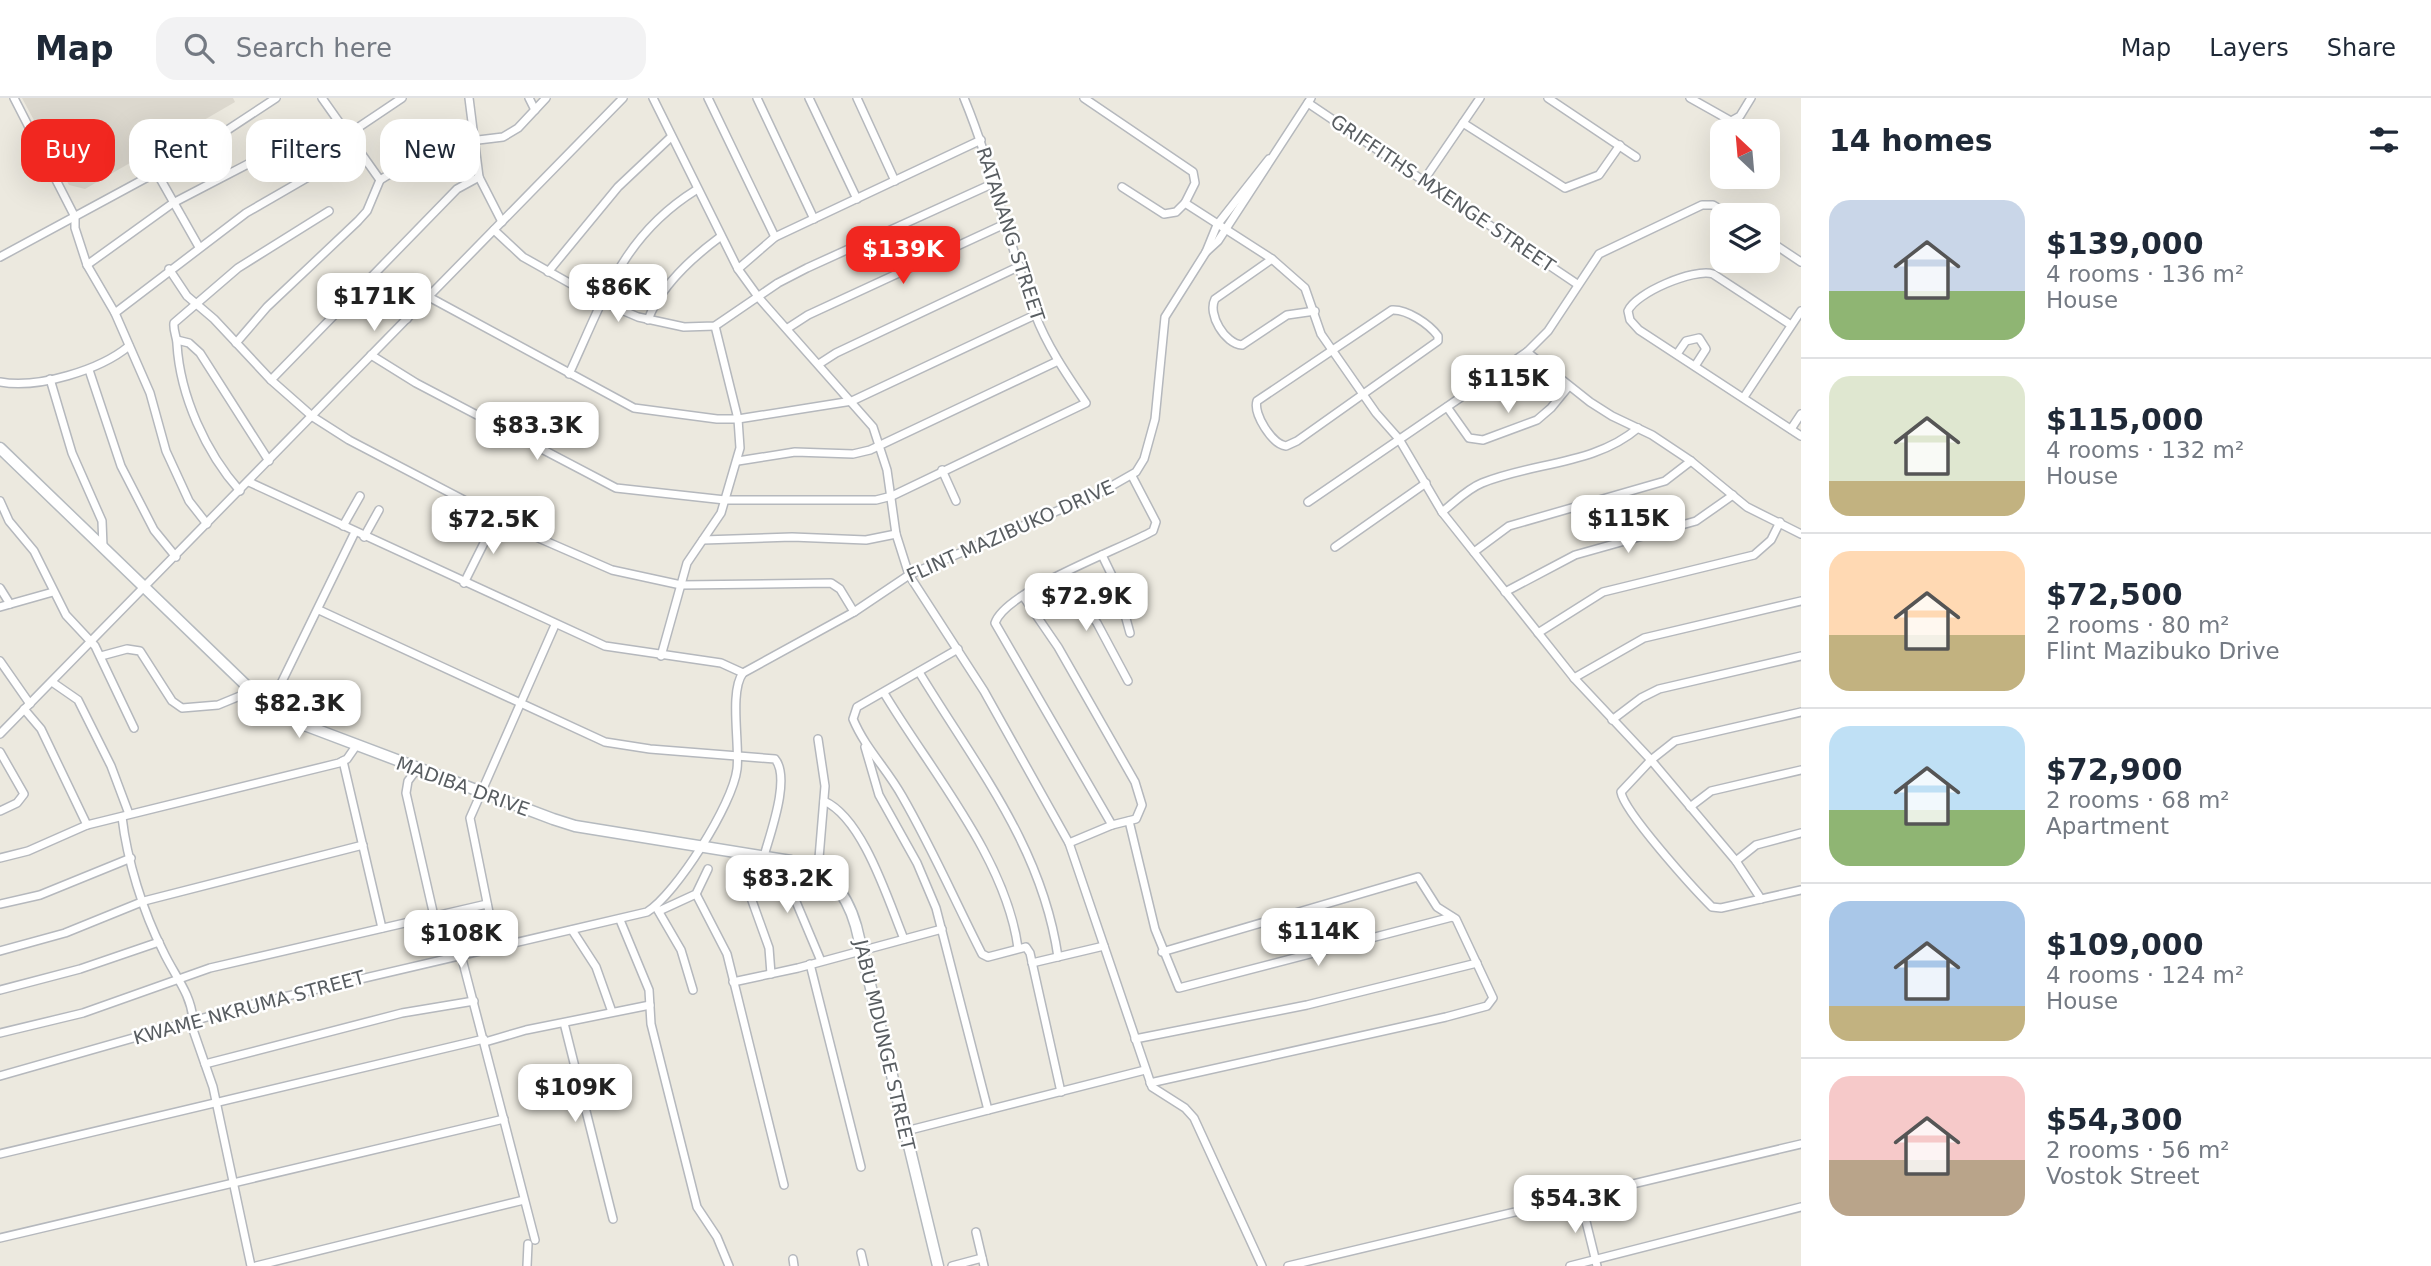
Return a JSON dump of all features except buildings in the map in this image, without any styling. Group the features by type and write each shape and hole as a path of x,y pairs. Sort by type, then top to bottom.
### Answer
{"street":[{"path":"14,98 75,217 75,228 87,265 115,313 150,393 166,451 189,501 208,524"},
{"path":"322,98 336,119"},
{"path":"366,122 402,98"},
{"path":"470,98 472,119"},
{"path":"528,98 535,110"},
{"path":"480,140 503,137 547,98"},
{"path":"0,734 176,558 623,98"},
{"path":"653,98 696,190 738,269 759,298 867,418 880,446 892,496 896,534 909,575 958,649 1025,761 1069,843 1150,1083 1154,1090 1180,1104 1194,1118 1262,1266"},
{"path":"708,98 775,237"},
{"path":"757,98 814,219"},
{"path":"809,98 857,199"},
{"path":"857,98 895,181"},
{"name":"RATANANG STREET","path":"942,470 1086,403 1058,361 1035,315 981,140 964,98"},
{"path":"1084,98 1193,172 1195,183 1185,203 1176,212 1164,215 1122,187"},
{"path":"1424,180 1480,98"},
{"path":"1548,98 1636,157"},
{"path":"1690,98 1731,121 1740,116 1751,98"},
{"path":"232,125 270,100"},
{"name":"FLINT MAZIBUKO DRIVE","path":"743,673 854,612 909,575 1132,476 1144,459 1155,419 1165,317 1206,252 1217,225 1269,159 1310,100"},
{"name":"GRIFFITHS MXENGE STREET","path":"1310,100 1577,284"},
{"path":"1463,123 1565,188 1600,175 1620,145"},
{"path":"548,272 618,187 671,137"},
{"path":"738,269 775,237 981,140"},
{"name":"FLINT MAZIBUKO DRIVE","path":"1206,252 1213,248 1226,231 1269,159"},
{"path":"236,343 279,295 367,211 380,180 366,161"},
{"path":"87,265 173,203 246,165"},
{"path":"480,179 502,222"},
{"path":"0,257 140,182"},
{"path":"162,182 199,247"},
{"path":"115,313 246,213 300,182"},
{"path":"271,380 457,189 470,182"},
{"path":"494,230 523,257 603,302 648,320 684,327 715,326 778,283 807,268 994,183"},
{"path":"569,374 603,302 609,283 627,254 667,211 696,190"},
{"path":"1185,203 1272,259 1305,288 1315,311 1316,323 1332,351 1399,439 1442,512 1574,678 1651,760 1735,861 1761,899"},
{"path":"1308,502 1527,352 1548,331 1593,259 1607,248 1697,207 1710,205"},
{"path":"240,491 219,466 197,420 179,364 174,323 199,305 238,268 329,211"},
{"path":"788,328 808,316 1007,223"},
{"path":"648,320 661,296 699,253 720,237"},
{"path":"1780,248 1801,262"},
{"path":"1272,259 1215,299 1213,314 1227,337 1233,343 1242,345 1287,316 1315,311"},
{"path":"819,364 836,353 1020,266"},
{"path":"169,270 187,296 199,305 271,380 313,417 349,440 497,517 612,570 681,586 831,583 840,589 854,612"},
{"path":"1791,325 1713,274 1697,272 1638,299 1628,311 1630,320 1639,330 1801,436"},
{"path":"367,280 407,319"},
{"path":"429,297 634,408 738,419 852,401 1035,315"},
{"path":"1396,310 1428,326 1438,336 1435,345 1363,395 1286,446 1281,445 1269,433 1256,412 1257,401 1385,313 1396,310"},
{"path":"1744,397 1801,311"},
{"path":"661,656 687,563 721,513 737,461 741,435 715,326"},
{"path":"1676,354 1686,341 1699,338 1706,349 1695,366"},
{"path":"177,340 189,343 200,353 269,461"},
{"path":"0,382 50,379 89,370 130,346"},
{"path":"1527,352 1612,416 1638,428 1691,461 1752,510 1801,534"},
{"path":"371,355 416,383 616,488 725,500 876,500 892,496 942,470 957,501"},
{"path":"737,461 795,452 853,454 880,446 1058,361"},
{"path":"89,370 121,466 154,530 176,558"},
{"path":"50,379 72,453 102,521 103,547"},
{"path":"1447,407 1469,438 1483,440 1545,415 1569,386"},
{"path":"1791,429 1801,414"},
{"path":"1442,512 1481,484 1603,450 1623,441 1638,428"},
{"name":"MADIBA DRIVE","path":"0,447 252,691 296,722 416,769 575,826 701,845"},
{"path":"1474,552 1509,526 1665,481 1691,461"},
{"path":"1112,825 995,627 998,616 1023,596 1061,575 1125,546 1156,527 1132,476"},
{"path":"249,482 605,646 728,664 743,673 737,688 738,756 729,795 716,824 658,909 681,950 693,990"},
{"path":"1335,547 1426,483"},
{"path":"1505,592 1575,555 1696,521 1733,495"},
{"path":"343,526 360,496"},
{"path":"0,501 9,521 34,551 66,615 101,656 134,728"},
{"path":"364,537 379,510"},
{"path":"464,583 497,517"},
{"path":"1538,633 1603,592 1754,555 1771,540 1780,522"},
{"path":"270,706 319,611 355,532"},
{"path":"703,540 792,537 866,540 896,534"},
{"path":"1102,555 1117,586 1130,633"},
{"path":"1061,575 1104,634 1128,681"},
{"path":"0,588 10,604"},
{"path":"0,607 53,593"},
{"path":"1023,596 1054,640 1135,782 1141,811 1138,817 1069,843"},
{"path":"1574,678 1644,638 1801,601"},
{"path":"319,611 605,742 771,757 778,762 780,768 777,809 750,895 769,948 771,974"},
{"path":"496,947 470,828 471,816 555,625"},
{"path":"101,656 127,649 140,651 172,701 182,708 218,705 252,691"},
{"path":"958,649 854,711 853,719 864,743 879,795 922,872 942,929 988,1110"},
{"path":"1612,720 1641,698 1660,689 1801,656"},
{"path":"0,661 41,729 87,825"},
{"path":"919,673 1012,820 1046,896 1058,957"},
{"path":"52,682 78,700 111,766 126,816 131,858 144,901 159,942 191,1003 192,1020 216,1102 231,1184 253,1266 524,1200"},
{"path":"884,693 977,843 1012,915 1018,948"},
{"path":"1801,712 1675,741 1626,783 1621,792 1622,800 1639,822 1712,907 1721,908 1801,890"},
{"path":"818,739 825,772 818,870"},
{"path":"864,743 889,774 930,844 982,954 988,957 1018,948 1027,949 1061,1092"},
{"path":"0,858 28,851 87,825 343,761 356,746"},
{"path":"0,752 24,794 17,803 0,811"},
{"path":"343,761 382,928"},
{"path":"416,769 408,781 406,793 434,916"},
{"path":"1690,807 1711,791 1801,770"},
{"path":"824,801 838,808 848,819 880,880 904,939"},
{"path":"1129,821 1162,952 1176,983 1182,988 1452,917"},
{"path":"1735,861 1756,845 1801,832"},
{"path":"0,950 65,933 144,901 363,845"},
{"name":"JABU MDUNGE STREET","path":"701,845 761,855 818,870 837,886 848,901 862,949 938,1266"},
{"path":"0,904 40,895 131,858"},
{"path":"778,859 821,961"},
{"path":"708,869 696,894 727,954 784,1185"},
{"path":"1150,1083 1204,1073 1488,1006 1493,1001 1493,995 1457,919 1437,907 1424,883 1415,877 1162,952"},
{"name":"KWAME NKRUMA STREET","path":"0,1076 192,1020 620,920 696,894"},
{"path":"0,1033 83,1013 210,968 486,904"},
{"path":"620,920 649,990 655,1044 697,1207 717,1237 729,1266"},
{"path":"733,982 942,929"},
{"path":"572,930 596,967 612,1012"},
{"path":"0,990 80,969 159,942"},
{"path":"1032,963 1104,946"},
{"path":"461,955 524,1200 531,1242 527,1266"},
{"path":"1135,1039 1307,1005 1477,963"},
{"path":"810,964 861,1167"},
{"path":"205,1064 402,1013 474,1001"},
{"path":"0,1154 484,1040 650,1005"},
{"path":"564,1023 613,1219"},
{"path":"906,1131 1145,1070"},
{"path":"0,1238 504,1119"},
{"path":"1288,1266 1801,1144"},
{"path":"1580,1197 1596,1263"},
{"path":"1570,1266 1596,1263 1801,1207"},
{"path":"953,1266 983,1262 976,1232"},
{"path":"861,1253 864,1266"}],"shaded area":[{"path":"22,98 233,98 235,102 206,119 129,119 129,163 115,172 115,119 33,119"},
{"path":"67,182 97,182 85,189 69,185"}]}
